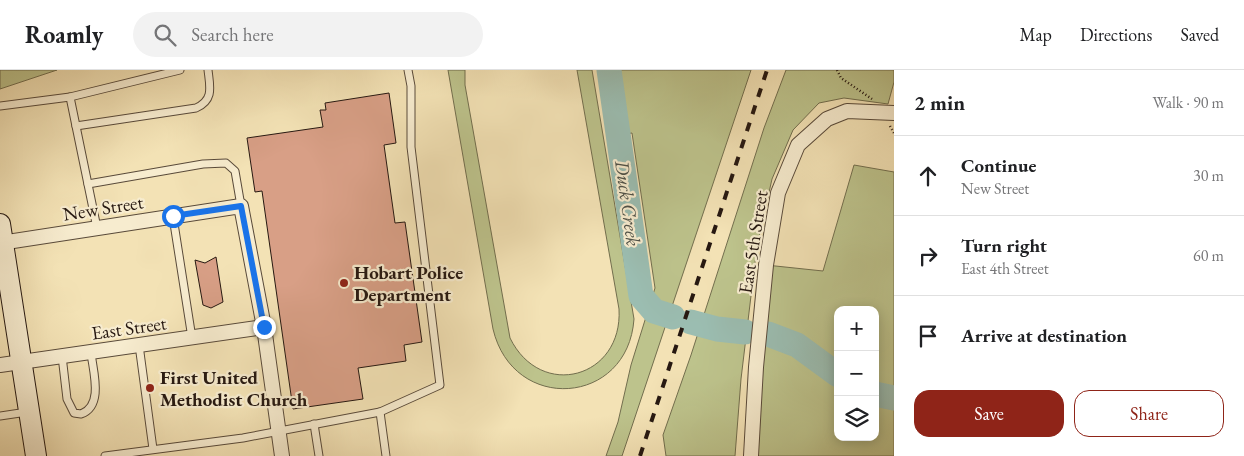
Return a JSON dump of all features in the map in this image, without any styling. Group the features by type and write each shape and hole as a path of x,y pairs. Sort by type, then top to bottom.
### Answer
{"main road":[{"path":"1,236 36,456"}],"street":[{"name":"East 5th Street","path":"751,456 756,368 765,274 778,193 798,145 827,119 847,110 894,112"},
{"name":"New Street","path":"1,236 97,228 241,206"},
{"path":"241,206 264,327 282,456"},
{"name":"East Street","path":"0,365 264,327"}],"lane":[{"path":"0,106 70,97 180,70"},
{"path":"76,126 196,108 204,105 209,98 208,70"},
{"path":"105,456 278,431 380,412 440,385 411,147 411,86 408,70"},
{"path":"70,97 97,228"},
{"path":"88,184 203,164 226,163 235,171 241,206"},
{"path":"173,216 192,338"},
{"path":"139,345 153,449"},
{"path":"62,356 67,399 74,413 81,414 91,407 94,398 90,353"},
{"path":"0,416 29,412"},
{"path":"380,412 386,456"},
{"path":"314,424 319,456"}],"green space":[{"path":"0,70 57,70 0,89"},
{"path":"448,70 465,70 465,85 510,338 524,358 541,370 559,375 578,373 594,365 608,352 617,333 619,309 577,70 592,70 634,319 627,348 612,369 592,383 569,388 545,386 523,376 505,357 493,329"},
{"path":"602,70 751,70 622,456 606,456 618,422 631,365 655,288 632,133 611,136"},
{"path":"786,70 894,70 894,82 888,104 844,98 819,103 793,130 772,179 757,246 741,379 735,456 666,456 663,435 691,355 764,128"},
{"path":"854,165 894,172 894,456 758,456 766,265 823,271"}],"building":[{"name":"Hobart Police Department","path":"389,93 396,143 384,145 395,223 405,222 422,342 404,345 406,361 358,368 363,399 293,409 262,191 255,192 247,138 323,127 320,110 326,110 325,103"},
{"path":"216,257 223,302 211,308 203,305 195,260 205,263"}],"waterway":[{"name":"Duck Creek","path":"609,70 641,296 654,311 673,317"},
{"name":"Duck Creek","path":"691,322 717,329 745,332"},
{"name":"Duck Creek","path":"768,334 797,345 834,372"},
{"name":"Duck Creek","path":"879,395 894,398"}],"railway":[{"path":"640,456 767,70"}],"place":[{"name":"Hobart Police Department","path":"344,283"},
{"name":"First United Methodist Church","path":"150,388"}],"route":[{"path":"173,216 241,206 264,327"}]}
